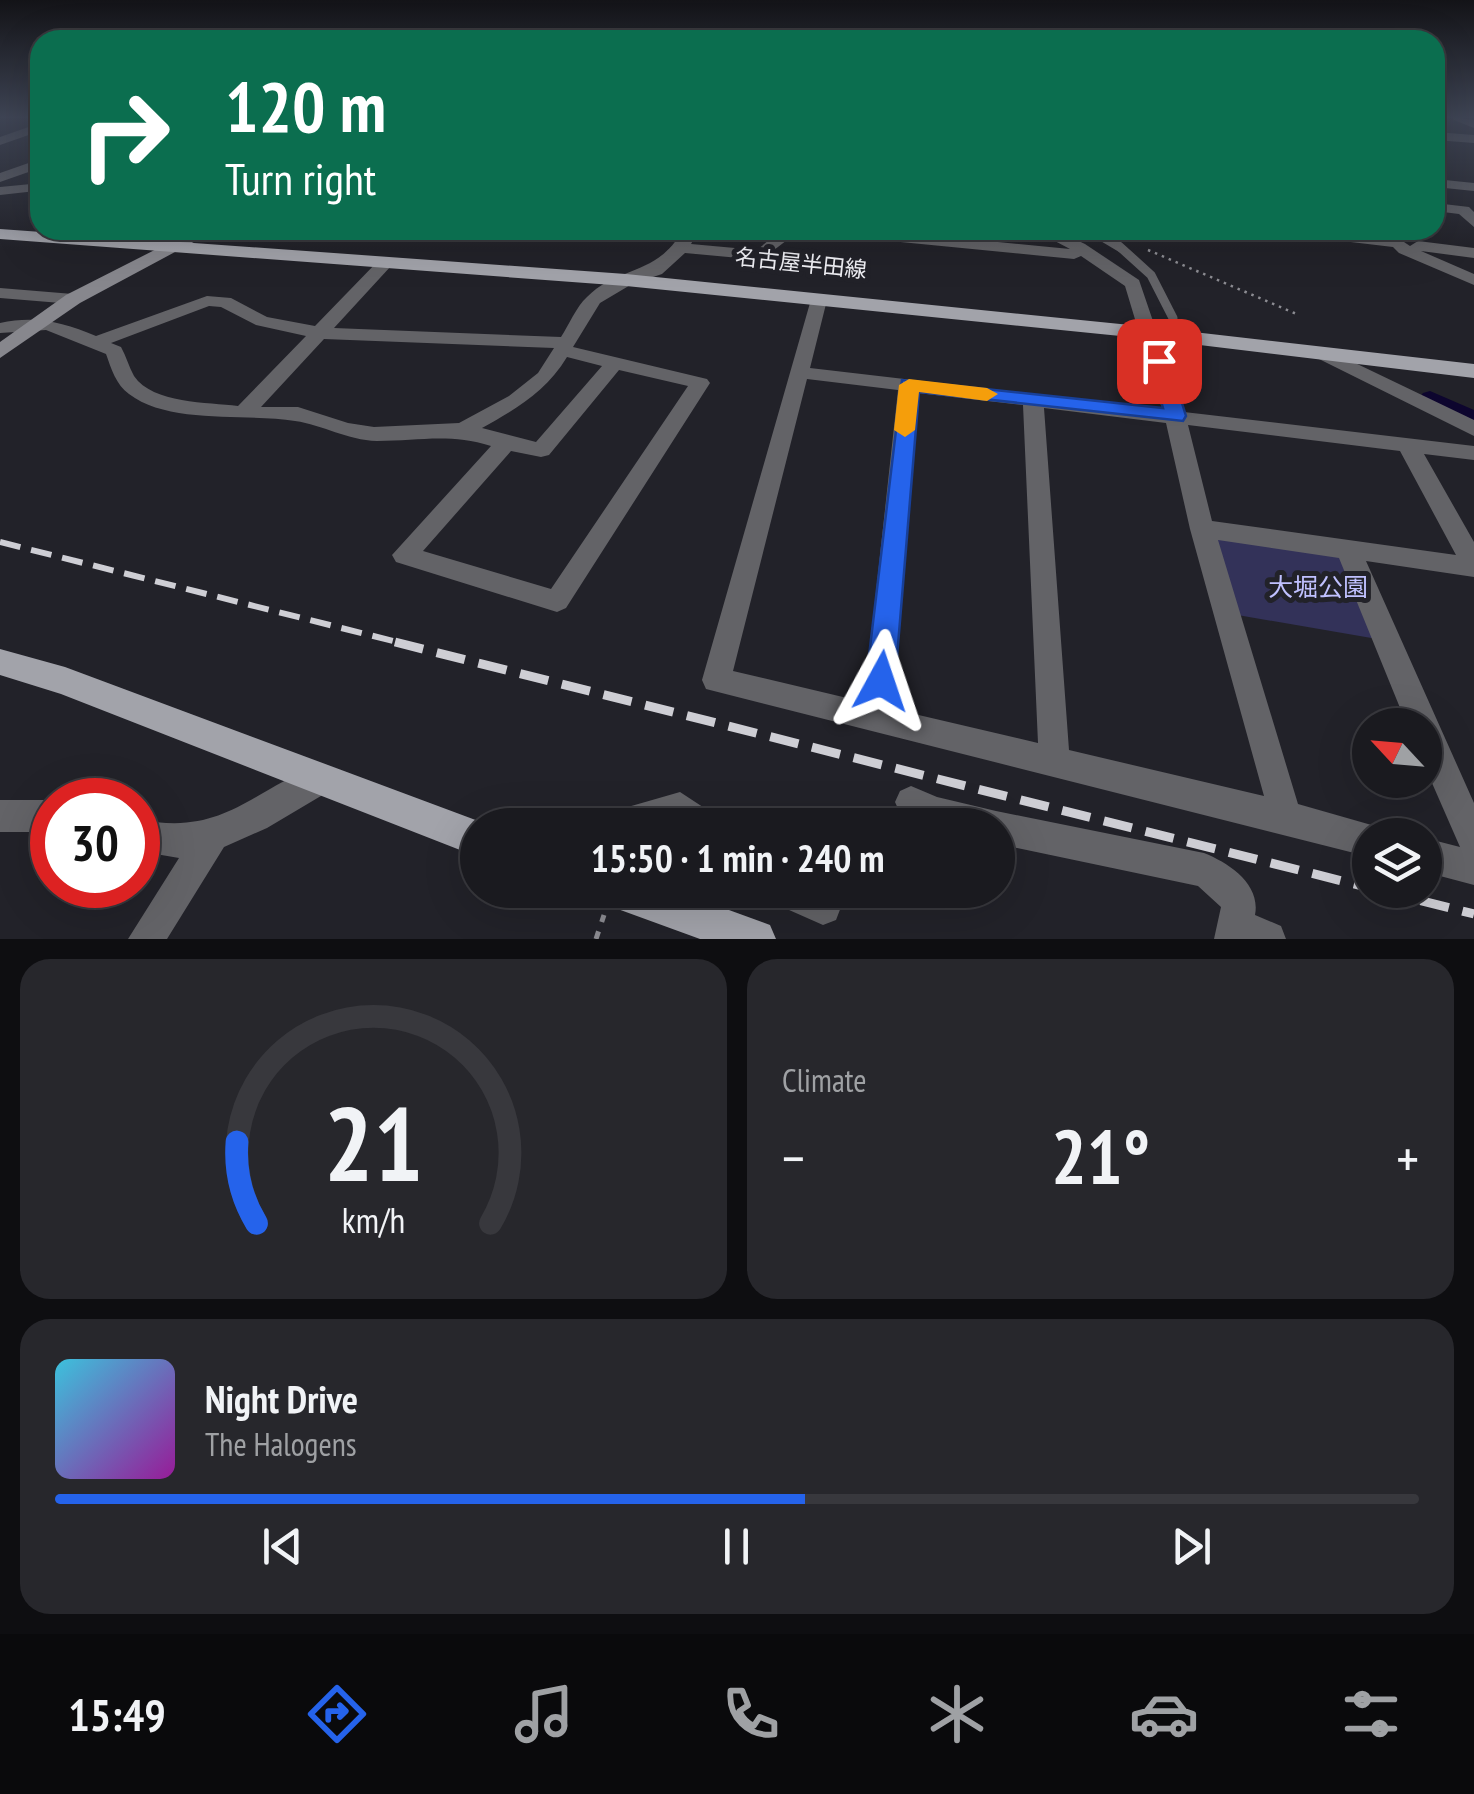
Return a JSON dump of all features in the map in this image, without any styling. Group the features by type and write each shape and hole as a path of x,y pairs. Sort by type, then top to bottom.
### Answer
{"main road":[{"path":"0,222 30,224"},
{"name":"名古屋半田線","path":"0,234 30,236"},
{"name":"名古屋半田線","path":"88,240 626,280 1474,358"},
{"path":"0,352 73,299 187,240"},
{"name":"名古屋半田線","path":"287,240 656,270 1474,371"},
{"path":"0,662 66,681 460,832"},
{"path":"669,908 756,939"}],"street":[{"path":"0,178 30,166"},
{"path":"1445,184 1474,188"},
{"path":"0,191 30,188"},
{"path":"1445,207 1464,210 1474,222"},
{"path":"463,430 516,400 545,378 593,300 626,280 656,270 685,240"},
{"path":"681,248 761,255 778,240"},
{"path":"945,240 1074,254 1079,248"},
{"path":"1063,240 1130,280 1176,416 1202,529 1286,817"},
{"path":"1397,240 1405,250 1474,280"},
{"path":"1410,240 1474,253"},
{"path":"243,413 384,263"},
{"path":"0,293 73,299"},
{"path":"818,300 716,680 1352,835"},
{"path":"94,343 207,301 225,302 262,321 320,333 566,347 614,364 700,382 557,601 405,555 506,443"},
{"path":"0,328 39,321 56,324 114,351 124,376 136,390 165,402 243,413 298,414 344,430 374,434 463,430 541,450 614,364"},
{"path":"1326,355 1474,429"},
{"path":"797,372 1474,453"},
{"path":"877,718 909,385"},
{"path":"1034,400 1054,763"},
{"path":"1406,442 1474,566"},
{"path":"1202,529 1474,566"},
{"path":"1349,551 1416,708"},
{"path":"1442,768 1474,840"},
{"path":"160,840 211,839 320,779"},
{"path":"912,802 924,808"},
{"path":"0,816 30,816"},
{"path":"1015,831 1204,870 1220,878 1240,902 1233,931 1268,939"},
{"path":"146,939 211,839"},
{"path":"1442,860 1474,868"}],"lane":[{"path":"1111,240 1152,271 1172,318"}],"path":[{"path":"1115,242 1149,251 1299,314"}],"green space":[{"name":"大堀公園","path":"1202,529 1349,551 1383,640 1226,613"}],"waterway":[{"path":"1430,397 1474,418"}],"railway":[{"path":"0,542 405,644"},
{"path":"395,642 1352,883"},
{"path":"1442,906 1474,914"}],"slow traffic":[{"path":"905,430 909,385 987,394"}],"route":[{"path":"881,681 909,385 1176,416 1159,361"}]}
